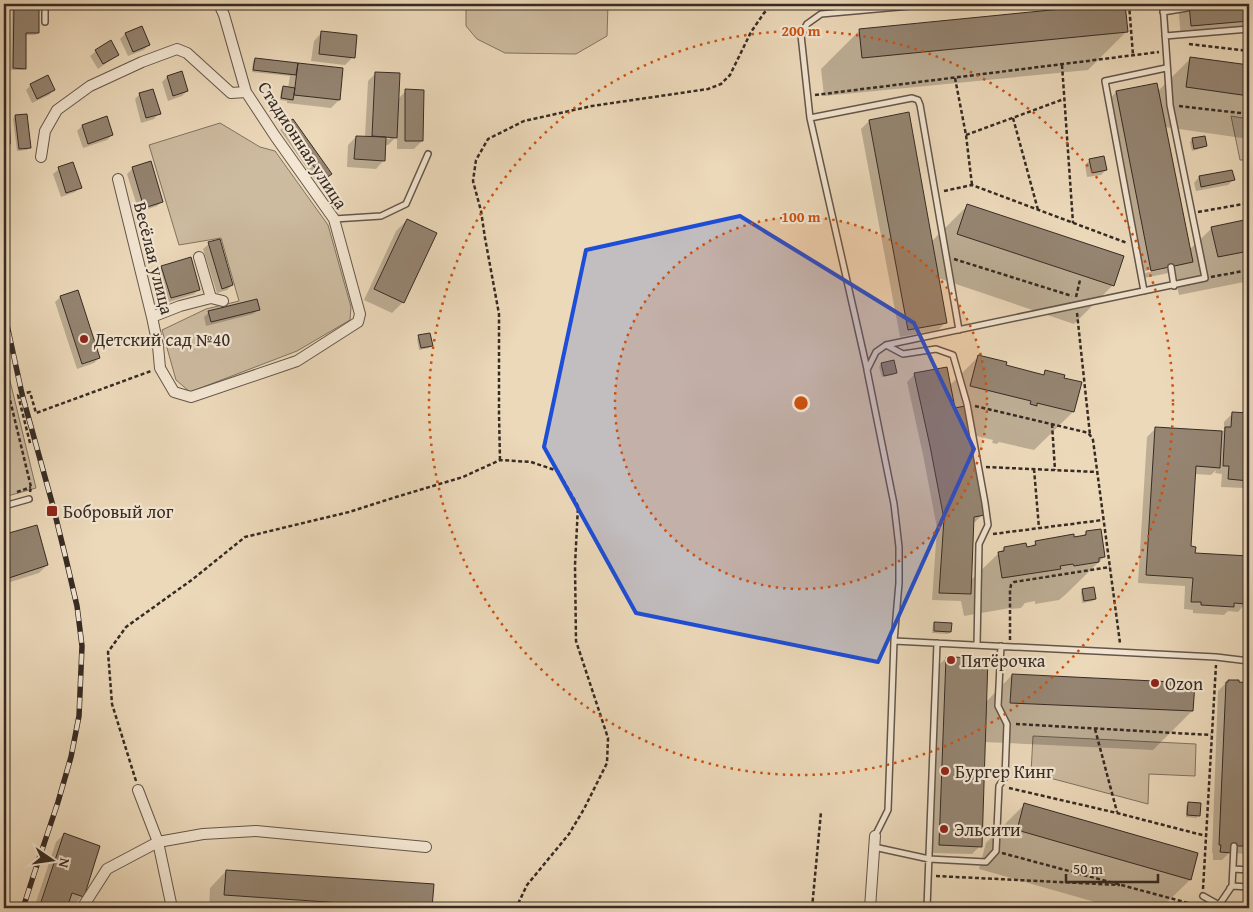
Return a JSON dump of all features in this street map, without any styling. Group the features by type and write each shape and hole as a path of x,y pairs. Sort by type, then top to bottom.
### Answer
{"street":[{"name":"Стадионная улица","path":"219,4 224,15 246,92 334,220 360,314 358,322 297,361"},
{"path":"41,157 45,131 57,110 90,86 177,48 187,53 231,93 246,92"},
{"name":"Весёлая улица","path":"118,179 152,317 160,368 174,392 191,397 297,361"},
{"path":"199,257 211,298"},
{"path":"152,317 180,306 211,298 223,301"},
{"path":"138,790 158,842 172,908"},
{"path":"82,908 107,869 158,842 203,834 256,831 426,847"},
{"path":"870,908 875,836"}],"lane":[{"path":"4,57 5,4"},
{"path":"45,4 45,22"},
{"path":"875,836 888,810 894,641 899,583 899,546 894,504 867,370 810,118 802,36 807,24 821,14 932,4"},
{"path":"867,370 876,352 886,345 1174,286 1204,278 1170,105 1163,4"},
{"path":"1163,12 1187,8"},
{"path":"1165,36 1249,30"},
{"path":"1144,292 1105,81 1166,68"},
{"path":"4,92 7,142"},
{"path":"810,118 912,98 918,100 959,330"},
{"path":"334,220 381,216 406,204 428,154"},
{"path":"1171,266 1174,286"},
{"path":"886,345 903,354 936,349 953,354 967,404 988,525 979,544 977,645"},
{"path":"4,506 28,499"},
{"path":"894,641 1249,660"},
{"path":"927,908 937,644"},
{"path":"874,847 929,859 986,862 996,851 999,786 1005,777 1007,724 998,706 1001,646"},
{"path":"1203,896 1219,907 1232,886 1234,846"},
{"path":"1233,869 1249,870"},
{"path":"1232,886 1249,887"}],"path":[{"path":"500,460 500,314 485,238 482,211 473,182 476,160 488,139 524,121 592,106 708,89 721,84 730,76 751,32 764,13 773,4"},
{"path":"1130,4 1133,55"},
{"path":"1184,43 1249,51"},
{"path":"808,96 1166,52"},
{"path":"1062,64 1073,223"},
{"path":"955,78 966,135 972,185"},
{"path":"966,135 1064,99"},
{"path":"1170,105 1249,114"},
{"path":"1013,118 1038,210"},
{"path":"935,192 972,185 1136,246"},
{"path":"1192,214 1249,203"},
{"path":"946,256 1076,298 1080,280"},
{"path":"1204,278 1249,270"},
{"path":"1076,306 1090,435 1093,440 1122,652"},
{"path":"30,443 18,395 30,392 36,413 160,368"},
{"path":"4,375 31,487 28,499"},
{"path":"967,404 1085,432 1090,435"},
{"path":"1052,424 1055,470"},
{"path":"138,790 112,704 108,652 126,626 192,579 246,537 348,512 463,477 500,460 531,462 558,471 578,506 574,565 576,641 608,738 607,763 584,809 569,834 527,885 516,908"},
{"path":"979,466 1097,472"},
{"path":"1034,469 1039,528"},
{"path":"983,535 1103,520"},
{"path":"1010,646 1010,590 1014,582 1110,567"},
{"path":"996,851 1203,907 1216,658"},
{"path":"1007,724 1211,735"},
{"path":"1094,729 1117,813"},
{"path":"999,786 1206,836"},
{"path":"812,908 821,812"},
{"path":"929,876 1126,886"}],"highlighted area":[{"path":"740,216 914,323 974,449 878,662 636,613 544,447 586,250"}],"shaded area":[{"path":"466,4 608,4 607,36 576,54 505,53 477,39 466,26"},
{"path":"1231,116 1249,119 1249,187 1244,160 1240,160"},
{"path":"220,123 260,147 275,151 328,225 351,307 350,320 297,351 190,392 176,380 162,330 206,309 239,301 221,238 179,245 149,145"},
{"path":"4,356 36,488 4,497"},
{"path":"1033,736 1196,744 1195,776 1149,774 1148,804 1031,773"}],"building":[{"path":"14,4 39,4 39,33 26,33 26,69 13,68"},
{"path":"1125,4 1128,32 862,58 859,29"},
{"path":"1189,4 1249,4 1249,21 1191,26"},
{"path":"142,26 150,45 133,52 125,33"},
{"path":"321,31 357,35 355,58 319,54"},
{"path":"111,40 119,55 103,64 95,50"},
{"path":"1190,57 1249,65 1249,96 1186,87"},
{"path":"255,58 298,63 296,75 253,70"},
{"path":"298,63 343,68 340,100 294,95"},
{"path":"182,71 188,91 173,96 167,76"},
{"path":"375,72 400,73 397,138 372,136"},
{"path":"48,75 55,90 37,99 30,84"},
{"path":"1157,83 1193,262 1151,271 1116,91"},
{"path":"283,86 295,88 293,100 281,98"},
{"path":"153,89 161,114 146,118 139,93"},
{"path":"405,89 424,90 423,141 405,141"},
{"path":"909,112 947,323 908,330 869,120"},
{"path":"27,114 31,148 19,149 15,115"},
{"path":"107,116 113,135 88,144 82,125"},
{"path":"293,119 332,174 323,180 285,124"},
{"path":"356,136 386,137 385,161 354,159"},
{"path":"1205,136 1207,146 1194,149 1192,138"},
{"path":"1104,156 1107,170 1092,173 1089,159"},
{"path":"151,161 163,202 144,208 132,167"},
{"path":"73,162 82,188 66,193 58,167"},
{"path":"1232,170 1235,180 1201,187 1199,176"},
{"path":"967,204 1124,256 1114,286 957,234"},
{"path":"407,219 437,233 404,303 374,289"},
{"path":"1249,219 1249,251 1218,257 1211,227"},
{"path":"220,239 233,285 222,289 208,242"},
{"path":"191,257 200,290 171,298 161,266"},
{"path":"78,290 100,358 82,364 60,296"},
{"path":"257,299 260,310 211,322 208,311"},
{"path":"430,333 433,346 421,348 418,335"},
{"path":"978,355 1007,362 1006,365 1044,375 1045,370 1065,375 1064,378 1082,382 1074,412 1037,403 1037,406 1030,404 1031,401 970,386"},
{"path":"894,360 897,373 884,376 881,363"},
{"path":"947,367 955,408 965,406 985,515 974,517 971,594 939,593 944,519 914,373"},
{"path":"1232,412 1249,413 1249,481 1228,479 1229,466 1223,466 1225,427 1231,427"},
{"path":"1155,427 1222,431 1220,468 1196,466 1191,546 1196,547 1195,553 1249,556 1249,598 1247,598 1247,604 1234,603 1234,607 1201,605 1201,602 1191,602 1193,578 1146,575"},
{"path":"37,525 48,565 9,578 4,561 4,544 9,533"},
{"path":"1101,529 1105,557 1099,558 1099,562 1060,566 1061,569 1002,578 998,552 1004,551 1004,547 1026,543 1027,547 1036,545 1035,541 1074,534 1074,537 1086,535 1086,531"},
{"path":"1094,587 1096,599 1084,601 1082,589"},
{"path":"934,622 952,623 951,632 934,631"},
{"path":"946,657 988,658 982,847 939,845"},
{"path":"1012,674 1195,683 1193,711 1010,703"},
{"path":"1228,680 1239,680 1239,682 1249,683 1249,846 1232,846 1232,853 1220,852 1221,845 1219,845 1226,682"},
{"path":"1188,802 1201,803 1200,816 1187,815"},
{"path":"1024,803 1198,853 1191,880 1017,830"},
{"path":"64,833 100,846 84,897 72,893 67,908 39,908"},
{"path":"226,870 434,884 432,908 401,908 224,895"}],"railway":[{"path":"4,311 22,394 53,506 77,606 82,646 79,716 71,757 23,908"}],"place":[{"name":"Детский сад №40","path":"84,339"},
{"name":"Бобровый лог","path":"52,511"},
{"name":"Пятёрочка","path":"951,660"},
{"name":"Ozon","path":"1155,683"},
{"name":"Бургер Кинг","path":"945,771"},
{"name":"Эльсити","path":"944,829"}]}
